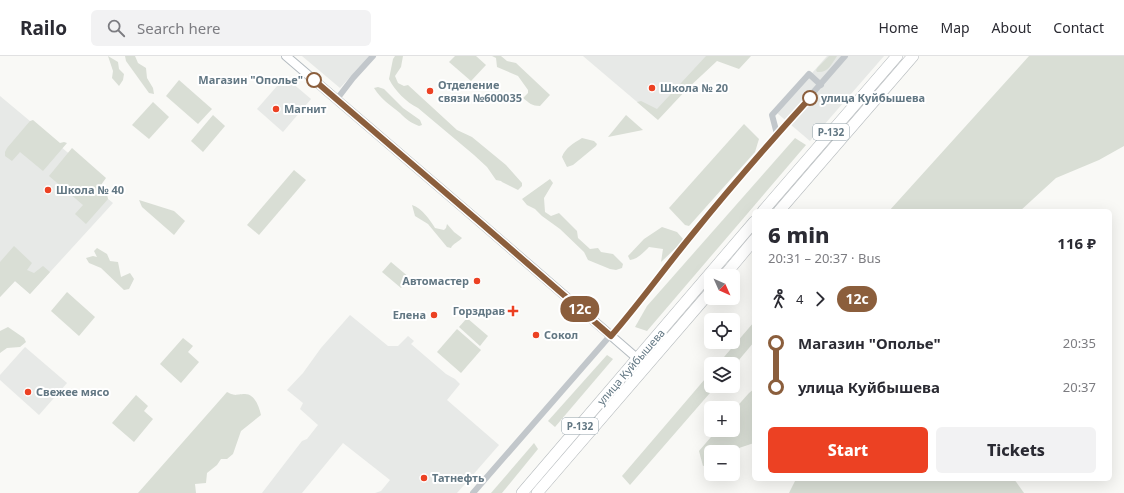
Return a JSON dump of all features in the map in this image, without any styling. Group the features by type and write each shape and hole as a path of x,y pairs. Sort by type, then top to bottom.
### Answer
{"highway":[{"name":"Р-132","path":"765,209 897,56"},
{"name":"Р-132","path":"781,209 913,56"},
{"name":"улица Куйбышева","path":"537,493 752,224"},
{"path":"730,269 752,242"},
{"name":"улица Куйбышева","path":"522,493 642,362 704,298"}],"main road":[{"path":"286,56 642,362"}],"street":[{"path":"337,100 353,78 373,56"},
{"path":"473,493 630,314 690,237 846,56"},
{"path":"778,134 772,115 809,74 821,85"}],"shaded area":[{"path":"108,56 118,62 119,69 124,74 123,80 119,86 112,78 113,71"},
{"path":"125,56 135,56 138,63 146,68 147,78 153,88 154,94 149,93 126,61"},
{"path":"302,56 369,56 340,88"},
{"path":"395,56 403,56 401,67 395,76 398,83 404,86 408,85 457,130 472,137 506,165 522,183 522,186 518,190 496,180 487,167 474,155 398,92 389,79"},
{"path":"455,56 476,56 486,65 471,81 449,62"},
{"path":"492,56 501,56 507,61 516,63 550,95 540,106 529,103 523,98 528,93 528,90 518,76 497,67 496,58"},
{"name":"Школа № 20","path":"583,56 712,56 656,118"},
{"path":"706,56 751,56 739,69 717,61 687,89 658,120 637,102 641,101 657,109"},
{"path":"827,56 884,56 810,141 777,113"},
{"path":"829,56 837,56 827,70 817,72 816,70 818,67"},
{"path":"1029,56 1124,56 1124,146 1099,160 1056,178 1022,209 891,209"},
{"path":"285,77 311,99 283,132 257,109"},
{"path":"179,80 212,109 198,124 166,96"},
{"path":"378,87 384,89 403,108 420,120 422,125 419,126 411,122 386,102 374,88"},
{"name":"Школа № 40","path":"0,96 91,172 85,180 113,203 30,294 15,281 0,297"},
{"path":"153,102 169,117 149,139 132,125"},
{"path":"213,115 225,126 203,152 191,141"},
{"path":"626,115 643,130 608,137"},
{"path":"33,120 60,143 67,143 43,171 20,152 12,161 5,156 7,148 30,121"},
{"path":"744,124 759,139 755,152 689,226 685,225 669,208"},
{"path":"582,138 594,141 597,144 573,165 567,167 562,157 563,154 570,146"},
{"path":"795,138 806,145 647,331 635,327 647,306"},
{"path":"72,148 106,178 101,185 106,190 108,199 86,224 75,214 83,205 49,176"},
{"path":"294,170 306,180 259,235 247,225"},
{"path":"550,179 553,183 544,198 545,212 551,216 559,213 577,231 578,238 590,249 598,248 601,252 613,254 623,264 622,268 616,270 610,269 588,260 584,252 560,229 535,209 527,205 522,199"},
{"path":"139,200 174,211 185,221 174,235 142,207"},
{"path":"412,205 422,211 435,228 444,230 447,224 462,238 451,248 447,247 428,224 415,216"},
{"path":"662,227 677,232 683,239 682,242 661,262 663,249 649,247 638,257 630,260 628,256 644,239"},
{"path":"14,246 32,263 27,270 34,273 43,266 50,272 30,294 15,281 0,297 0,262"},
{"path":"97,248 107,254 110,261 118,262 121,277 130,273 134,279 129,289 124,290 101,268 89,263 86,258 93,256 97,257 94,251"},
{"path":"391,262 410,278 401,288 382,272"},
{"path":"67,292 95,317 79,336 51,311"},
{"path":"350,315 388,346 398,346 408,336 414,341 411,344 460,384 447,400 499,445 457,493 375,493 381,491 390,480 343,443 302,493 262,493 302,441 307,439 318,425 300,409 303,403 287,390 303,373 321,348"},
{"path":"467,318 488,336 480,346 459,327"},
{"path":"752,324 752,344 740,359 740,357 724,357 731,349 740,349 740,338"},
{"path":"8,327 24,338 26,342 20,347 7,348 0,353 0,331"},
{"path":"457,329 481,350 461,373 437,352"},
{"path":"183,338 193,346 188,352 199,362 181,383 160,364"},
{"path":"25,347 67,383 39,415 0,380 0,375"},
{"path":"607,355 613,359 555,427 548,421"},
{"path":"704,380 704,393 710,393 630,485 622,476"},
{"path":"752,391 752,444 740,448 740,445 704,445 711,437 740,437 740,403"},
{"path":"227,392 234,395 245,394 251,396 258,405 261,415 241,431 233,454 227,459 221,459 217,465 207,473 206,483 195,484 196,493 138,493"},
{"path":"136,395 148,406 144,411 153,419 134,442 112,423"},
{"path":"534,443 538,449 502,493 491,493"},
{"path":"704,445 704,466 703,466 699,451"},
{"path":"795,481 1015,481 1024,493 789,493"}],"bus line":[{"name":"12с","path":"314,80 611,336 699,226 762,151 810,98"}],"place":[{"name":"Магазин \"Ополье\"","path":"314,80"},
{"name":"Школа № 20","path":"652,88"},
{"name":"Отделение связи №600035","path":"430,91"},
{"name":"улица Куйбышева","path":"810,98"},
{"name":"Магнит","path":"276,109"},
{"name":"Школа № 40","path":"48,190"},
{"name":"Автомастер","path":"477,281"},
{"name":"Горздрав","path":"513,311"},
{"name":"Елена","path":"434,315"},
{"name":"Сокол","path":"536,335"},
{"name":"Свежее мясо","path":"28,392"},
{"name":"Татнефть","path":"424,478"}]}
